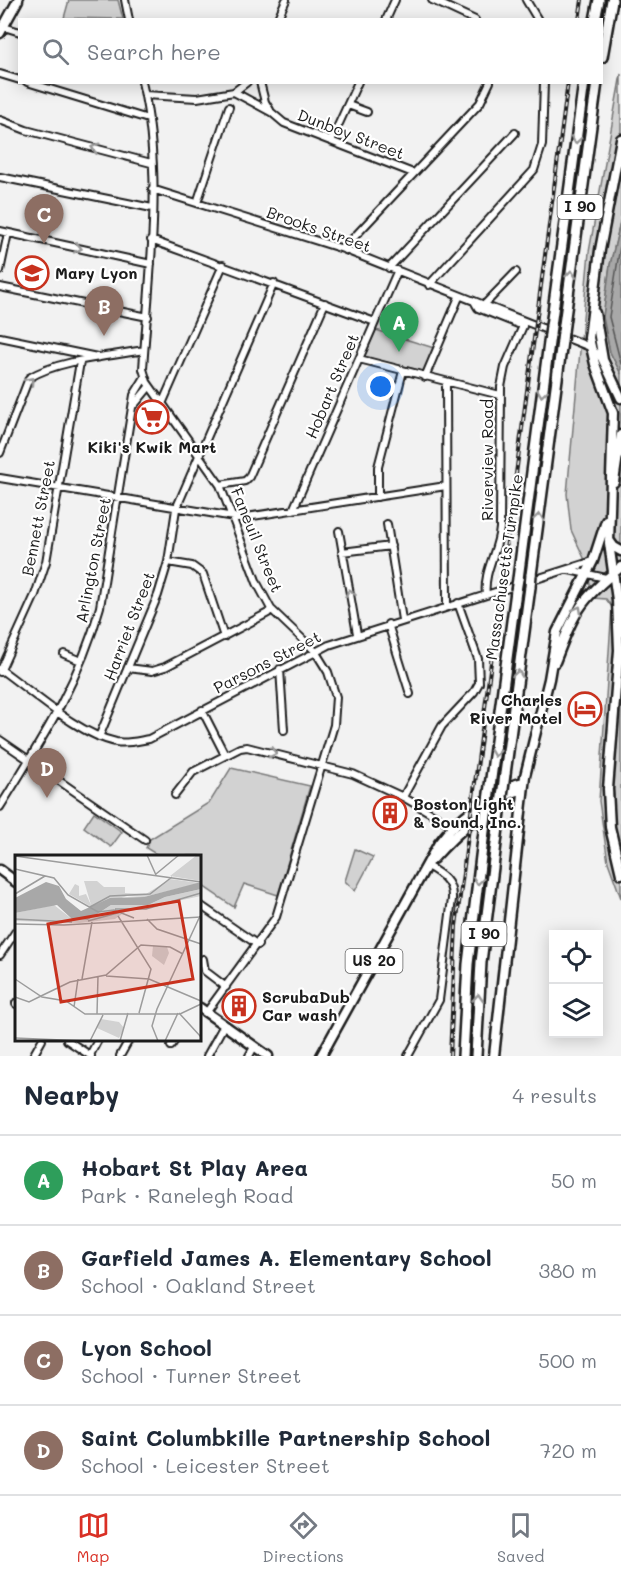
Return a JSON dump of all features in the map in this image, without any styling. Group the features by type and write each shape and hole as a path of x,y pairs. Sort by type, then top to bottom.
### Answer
{"highway":[{"path":"595,18 599,0"},
{"path":"603,51 612,0"},
{"name":"Massachusetts Turnpike","path":"463,1056 467,973 485,823 584,84"},
{"name":"Massachusetts Turnpike","path":"476,1056 480,971 597,84"}],"main road":[{"path":"2,30 18,0"},
{"path":"494,1056 523,786 549,679 558,628 593,561 612,501 609,472 613,408 590,348 590,321 621,139"},
{"path":"596,282 596,328 603,360 621,398"},
{"path":"621,435 609,539 609,576 618,609 618,650 608,789 610,827 621,874"},
{"path":"609,539 614,547 621,551"},
{"path":"549,679 577,610 591,592 621,567"},
{"path":"618,650 621,640"},
{"name":"US 20","path":"321,1056 427,866 457,829 523,786"},
{"path":"0,870 15,881"},
{"path":"203,1011 268,1056"}],"street":[{"path":"125,0 129,18"},
{"path":"278,18 286,0"},
{"path":"387,18 394,0"},
{"path":"432,0 471,18"},
{"path":"526,0 537,18"},
{"path":"2,30 18,32"},
{"path":"0,74 18,79"},
{"path":"34,84 148,119"},
{"name":"Faneuil Street","path":"142,84 148,119 152,189 151,264 144,350 148,387 220,484 257,584 272,609 315,651 328,672 336,697 334,725 278,911 258,945 226,987 203,1011"},
{"path":"145,94 197,98 234,92 244,84"},
{"path":"260,84 265,102 271,112"},
{"path":"331,141 357,84"},
{"path":"343,249 480,103 489,84"},
{"path":"429,285 534,170 542,145 544,84"},
{"name":"Dunboy Street","path":"234,92 271,112 284,123 413,173"},
{"path":"348,105 367,112"},
{"path":"197,203 229,107"},
{"path":"0,120 20,128 151,163"},
{"path":"389,268 515,133"},
{"path":"0,177 152,208"},
{"name":"Brooks Street","path":"152,189 343,249 590,348 603,360"},
{"path":"0,231 151,264"},
{"path":"0,271 8,233"},
{"path":"151,240 274,283 375,322"},
{"path":"162,404 223,265"},
{"name":"Hobart Street","path":"294,510 397,272"},
{"path":"485,304 516,272"},
{"name":"Harriet Street","path":"99,737 158,595 168,562 176,509 274,283"},
{"path":"0,286 148,317"},
{"path":"426,377 459,297"},
{"name":"Brooks Street","path":"474,302 478,308 523,326"},
{"path":"220,484 245,481 249,477 325,303"},
{"name":"Riverview Road","path":"486,595 485,576 497,547 500,528 500,395 504,369 523,326"},
{"path":"0,337 101,358"},
{"path":"0,453 29,378 38,372 144,350"},
{"path":"359,359 500,395"},
{"name":"Bennett Street","path":"1,671 42,574 80,362"},
{"path":"378,497 378,467 403,371"},
{"name":"Arlington Street","path":"0,807 60,712 100,607 134,395 146,377"},
{"path":"446,382 447,606"},
{"name":"Arlington Street","path":"134,404 148,387"},
{"path":"0,478 232,517 294,510 446,486"},
{"path":"387,524 402,620"},
{"path":"339,531 357,634"},
{"path":"342,552 391,546"},
{"name":"Parsons Street","path":"1,671 99,737 130,743 148,739 315,651 357,634 593,561"},
{"path":"168,562 192,566 203,574 224,636"},
{"name":"Parsons Street","path":"565,571 609,576"},
{"path":"403,797 442,726 474,692 479,683 480,667 458,603"},
{"path":"128,668 143,671 165,667 272,609"},
{"path":"388,624 410,694"},
{"path":"64,654 81,661"},
{"path":"280,669 284,730"},
{"path":"202,710 225,755"},
{"path":"0,740 145,840"},
{"path":"175,795 193,772 225,755 247,747 322,764 353,774 403,797 457,829"},
{"path":"408,1056 439,1000 450,917 452,894 450,886 441,874 427,866"},
{"path":"201,906 258,945"},
{"path":"0,955 15,932"},
{"path":"203,959 205,971 226,987"},
{"path":"207,1056 224,1025"},
{"path":"33,1056 41,1041"},
{"path":"69,1041 90,1056 98,1041"},
{"path":"120,1056 128,1041"},
{"path":"249,1056 254,1047"},
{"path":"77,1056 81,1049"}],"shaded area":[{"path":"69,0 118,0 123,18 64,18"},
{"path":"621,74 621,219 610,265 603,317 610,352 621,374 621,898 608,862 599,801 612,607 606,599 593,598 584,558 571,530 567,494 589,252"},
{"path":"376,330 434,348 424,371 364,357"},
{"path":"231,768 310,786 278,895 244,884 234,907 201,885 201,855 157,855 146,848 150,839 210,802"},
{"path":"94,812 122,832 111,847 84,827"},
{"path":"355,849 373,857 355,891 345,881"}],"water":[{"path":"621,219 621,374 610,352 603,317 610,265"}],"railway":[{"path":"579,18 582,0"},
{"path":"450,1056 456,926 568,84"}],"place":[{"name":"Lyon School","path":"44,244"},
{"name":"Mary Lyon","path":"32,273"},
{"name":"Garfield James A. Elementary School","path":"104,336"},
{"name":"Hobart St Play Area","path":"399,352"},
{"name":"Kiki's Kwik Mart","path":"152,417"},
{"name":"Charles River Motel","path":"585,709"},
{"name":"Saint Columbkille Partnership School","path":"47,798"},
{"name":"Boston Light & Sound, Inc.","path":"390,813"},
{"name":"ScrubaDub Car wash","path":"239,1006"}]}
